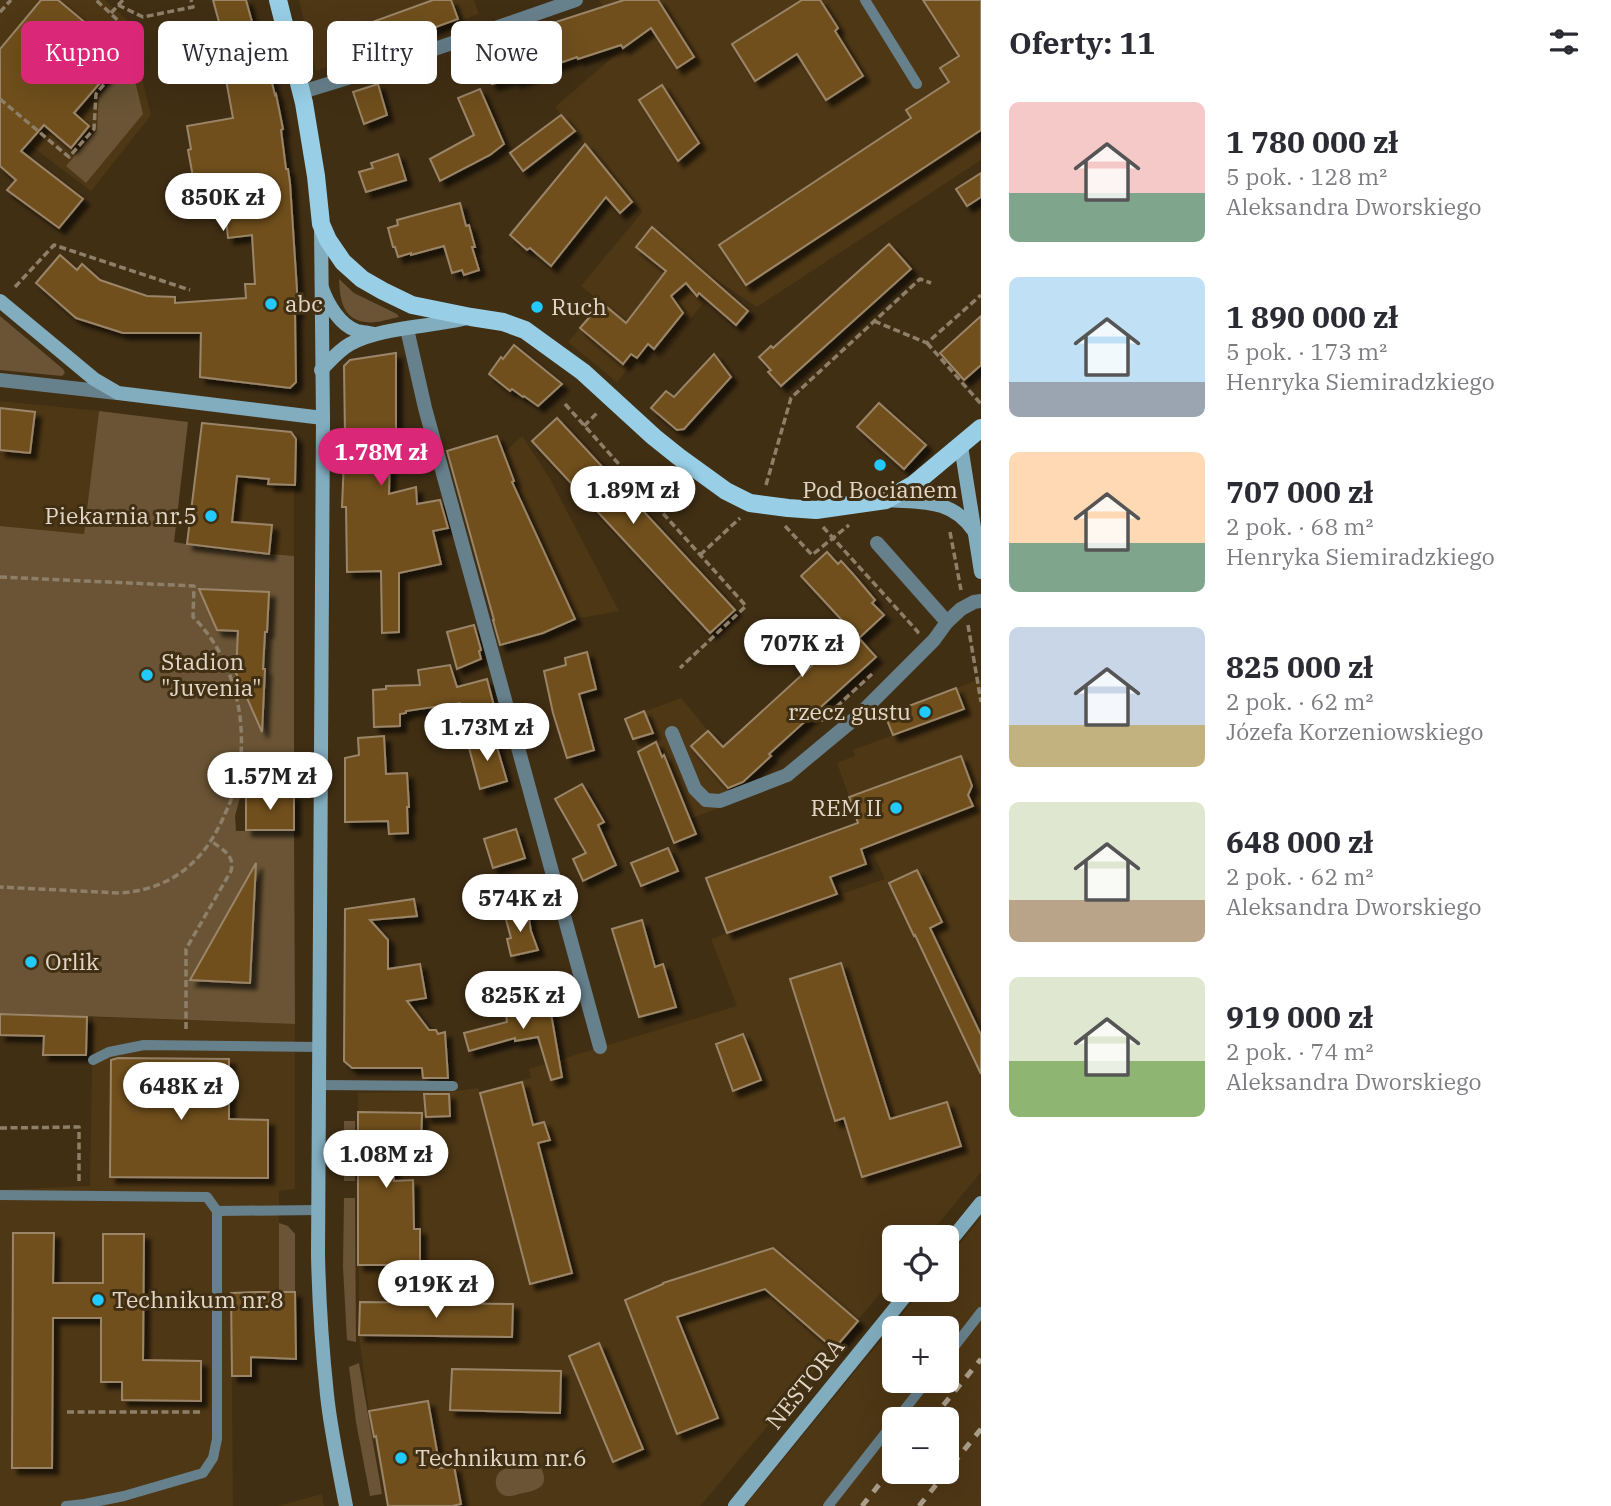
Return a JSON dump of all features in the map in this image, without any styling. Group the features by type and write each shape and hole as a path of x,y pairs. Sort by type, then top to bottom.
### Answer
{"main road":[{"path":"278,0 302,92 321,224 343,262 362,279 412,305 503,322 525,330 581,370 654,437 726,491 745,510 816,510 886,500 914,484 981,428"}],"street":[{"path":"302,92 393,64 576,0"},
{"path":"321,224 323,418 319,1308 333,1438 346,1506"},
{"path":"320,284 330,305 345,323 355,330 374,334"},
{"path":"0,301 94,379 118,393"},
{"path":"321,370 350,344 374,334 471,317"},
{"path":"407,329 425,408 600,1047"},
{"path":"0,380 323,418"},
{"path":"961,446 981,572"},
{"path":"886,500 941,505 955,510 975,532"},
{"path":"877,543 947,622"},
{"path":"672,733 695,789 706,800 720,802 787,775 858,716 934,640 947,622 964,607 981,601"},
{"path":"959,1230 981,1203"},
{"name":"NESTORA","path":"735,1506 900,1302"}],"lane":[{"path":"864,0 918,84"},
{"path":"93,1060 109,1052 144,1045 319,1047"},
{"path":"319,1085 453,1086"},
{"path":"0,1195 207,1197 217,1211 217,1439 213,1458 202,1473 124,1496 66,1506"},
{"path":"217,1211 318,1210"},
{"path":"959,1340 981,1312"},
{"path":"906,1407 917,1393"},
{"path":"828,1506 882,1437"}],"path":[{"path":"0,12 10,0"},
{"path":"0,99 69,157 94,129 96,94 129,54 123,25 96,0"},
{"path":"111,13 123,0"},
{"path":"118,5 143,17 194,7 191,0"},
{"path":"15,287 54,245 190,290"},
{"path":"701,555 745,510 754,489 765,491 791,398 920,279 931,283"},
{"path":"927,343 981,295"},
{"path":"874,321 927,343 981,404"},
{"path":"565,404 746,606 680,668"},
{"path":"858,524 822,526 918,632 908,641"},
{"path":"797,525 784,525 812,555 849,525"},
{"path":"947,525 981,702"},
{"path":"0,577 194,586 193,617 204,628 223,657 233,687 241,740 239,771 228,808 211,841 197,859 172,879 139,892 119,893 0,887"},
{"path":"816,726 877,670"},
{"path":"186,1045 186,949 232,865 229,854 211,841"},
{"path":"0,1128 79,1127 79,1195"},
{"path":"67,1412 217,1412"}],"shaded area":[{"path":"0,0 104,0 128,21 21,21 21,84 143,84 151,115 91,191 0,122"},
{"path":"299,0 474,0 479,14 451,21 451,24 437,29 437,21 327,21 327,67 316,71 313,58 313,21 304,21"},
{"path":"599,0 981,0 981,160 757,307 711,276 719,284 661,355 648,344 617,382 568,342 602,303 581,286 643,211 632,202 555,107 628,44"},
{"path":"110,84 136,84 143,114 86,183 66,166 97,130 99,96"},
{"path":"339,279 354,293 399,317 369,322 351,317 342,300"},
{"path":"0,316 65,373 62,376 0,370"},
{"path":"0,401 99,411 84,534 0,526"},
{"name":"Stadion \"Juvenia\"","path":"99,411 188,422 174,542 294,556 294,794 241,794 235,816 236,831 294,830 295,1024 0,1013 0,526 84,534"},
{"path":"522,436 549,477 619,611 575,619 558,626 506,515 523,499 504,453"},
{"path":"210,475 238,479 269,488 294,488 294,556 187,544 194,477 203,478"},
{"path":"981,679 981,1172 937,1225 882,1225 882,1291 700,1506 387,1506 369,1411 359,1335 358,1093 478,1088 480,1093 531,1078 529,1069 737,1006 711,939 885,879 870,847 867,846 837,763 855,756 853,750 893,735 885,715"},
{"path":"681,698 708,731 691,747 730,790 734,802 667,828 646,764 643,765 625,719"},
{"path":"93,1017 295,1024 295,1189 279,1191 279,1292 231,1294 233,1506 0,1506 0,1190 90,1186"},
{"path":"344,1121 355,1121 355,1181 344,1181"},
{"path":"344,1198 355,1198 356,1342 347,1340 343,1267"},
{"path":"981,1217 981,1506 745,1506 882,1339 882,1393 959,1393 959,1316 901,1316 912,1302 959,1302 959,1245"},
{"path":"279,1223 288,1226 295,1234 295,1292 279,1292"},
{"path":"359,1363 382,1494 370,1496 349,1367"},
{"path":"528,1463 541,1468 544,1479 541,1486 511,1496 500,1493 496,1481 498,1474 507,1468"},
{"path":"322,1494 324,1506 278,1506"}],"building":[{"path":"41,0 58,0 83,21 23,21"},
{"path":"213,0 246,0 252,21 219,21"},
{"path":"433,0 451,0 458,19 437,27 437,21 375,21"},
{"path":"624,0 658,0 694,57 677,68 651,28 623,48 621,45 562,62 562,21 559,21"},
{"path":"802,0 820,0 838,28 835,31 863,76 826,100 797,54 755,81 732,44"},
{"path":"923,0 981,0 981,130 746,285 719,245 911,118 906,110 949,82 940,68 959,56"},
{"path":"21,24 21,84 99,84 74,113 89,126 71,148 44,125 21,151 83,199 59,228 7,190 16,180 0,166 0,49"},
{"path":"227,84 272,84 283,129 286,169 290,183 297,290 296,382 290,388 200,377 201,333 123,333 76,318 36,283 60,255 77,270 82,264 100,280 147,296 175,297 175,303 246,298 245,284 255,284 252,235 228,238 223,189 196,193 188,150 191,149 187,126 233,118"},
{"path":"378,84 387,115 364,124 353,92"},
{"path":"662,85 699,143 678,161 639,100"},
{"path":"480,89 504,144 490,155 440,181 430,159 474,135 458,98"},
{"path":"561,115 575,131 523,171 510,153"},
{"path":"585,144 632,202 620,213 606,197 551,266 510,235"},
{"path":"398,154 406,180 366,192 359,172 373,168 371,163"},
{"path":"981,173 981,197 967,206 956,189"},
{"path":"460,203 466,226 469,225 479,270 464,275 462,270 452,273 444,246 398,257 388,228 398,225 397,220"},
{"path":"652,227 748,311 736,325 699,293 697,296 686,283 671,296 683,313 654,349 648,344 637,358 631,354 623,364 580,328 602,303 626,323 666,271 636,247"},
{"path":"889,244 911,269 781,386 759,357 771,346 773,348"},
{"path":"981,316 981,365 964,380 940,353"},
{"path":"514,345 562,384 538,406 512,389 510,391 489,374"},
{"path":"396,353 396,449 390,449 389,494 416,487 417,504 440,500 448,528 433,531 441,564 399,573 399,632 382,633 381,571 347,572 346,507 342,507 344,366 350,360"},
{"path":"714,354 731,377 684,429 677,430 651,408 666,391 674,397"},
{"path":"879,403 926,445 904,469 857,427"},
{"path":"0,408 35,412 30,453 0,450"},
{"path":"557,418 735,610 710,633 532,441"},
{"path":"202,423 291,432 296,439 295,485 268,484 269,479 237,476 232,522 272,525 269,554 187,544"},
{"path":"497,436 514,481 512,482 575,619 543,633 500,645 447,451"},
{"path":"827,552 838,564 841,561 853,574 875,600 872,603 884,615 859,638 856,635 876,657 769,754 771,756 743,782 728,788 691,746 708,731 723,747 851,630 801,576"},
{"path":"199,589 269,592 263,669 262,732 236,673 238,631 217,630"},
{"path":"474,625 481,659 457,669 447,632"},
{"path":"587,652 596,689 579,694 594,750 567,758 544,671 566,665 565,658"},
{"path":"450,665 457,687 487,679 499,725 466,725 460,703 406,711 400,714 400,726 374,727 373,690 386,689 386,686 420,685 418,670"},
{"name":"rzecz gustu","path":"956,688 964,709 893,735 885,715"},
{"path":"644,711 653,733 633,739 625,719"},
{"path":"384,736 386,774 407,773 408,833 389,834 388,821 345,822 345,758 359,755 358,738"},
{"path":"494,737 507,781 480,789 468,744"},
{"path":"656,742 662,757 664,755 696,834 674,843 638,752"},
{"path":"961,756 972,786 968,795 973,806 861,849 866,864 830,877 837,894 727,933 706,878 858,823 849,797"},
{"path":"582,784 604,822 598,825 616,865 583,881 573,859 586,853 555,799"},
{"path":"246,794 294,794 294,830 246,830"},
{"path":"516,829 525,858 493,868 484,839"},
{"path":"668,848 678,871 641,886 631,863"},
{"path":"256,863 250,983 190,980 225,918"},
{"path":"917,870 942,922 930,928 981,1035 981,1074 889,883"},
{"path":"414,899 417,916 370,920 388,940 388,969 420,964 426,998 407,1001 429,1030 436,1030 438,1034 445,1032 448,1078 423,1078 422,1068 352,1068 344,1061 345,909"},
{"path":"528,912 538,950 511,956 507,939 511,938 505,916"},
{"path":"642,920 655,967 663,964 676,1007 639,1017 612,929"},
{"path":"841,963 890,1119 947,1102 961,1146 862,1177 844,1118 835,1121 790,979"},
{"path":"548,996 562,1077 551,1080 538,1037 515,1041 515,1038 469,1051 464,1033 507,1022 506,1015 511,1014 509,1003"},
{"path":"0,1014 87,1017 86,1055 43,1055 44,1036 0,1035"},
{"path":"743,1034 761,1080 733,1091 716,1044"},
{"path":"229,1059 229,1119 268,1120 268,1178 110,1177 111,1060"},
{"path":"522,1082 533,1125 544,1122 550,1140 538,1143 572,1273 530,1284 480,1093"},
{"path":"424,1094 449,1094 450,1116 426,1117"},
{"path":"358,1112 422,1113 421,1148 393,1148 394,1181 413,1180 414,1229 420,1229 420,1265 358,1265"},
{"path":"13,1233 54,1233 53,1283 103,1283 103,1234 144,1234 143,1360 201,1361 201,1401 122,1400 122,1382 101,1382 101,1318 53,1318 52,1468 12,1468"},
{"path":"773,1248 858,1321 834,1349 765,1289 677,1317 718,1418 677,1434 625,1300 663,1283"},
{"path":"295,1292 296,1359 251,1357 251,1376 232,1376 231,1293"},
{"path":"360,1302 513,1304 512,1337 359,1335"},
{"path":"599,1343 643,1449 613,1462 569,1356"},
{"path":"452,1369 561,1371 560,1413 450,1410"},
{"path":"428,1401 440,1468 454,1466 461,1504 388,1506 369,1411"}],"railway":[{"path":"942,1407 981,1359"},
{"path":"919,1506 981,1429"},
{"path":"862,1506 882,1481"}],"place":[{"name":"abc","path":"271,304"},
{"name":"Ruch","path":"537,307"},
{"name":"Pod Bocianem","path":"880,465"},
{"name":"Piekarnia nr.5","path":"211,516"},
{"name":"Stadion \"Juvenia\"","path":"147,675"},
{"name":"rzecz gustu","path":"925,712"},
{"name":"REM II","path":"896,808"},
{"name":"Orlik","path":"31,962"},
{"name":"Technikum nr.8","path":"98,1300"},
{"name":"Technikum nr.6","path":"401,1458"}]}
